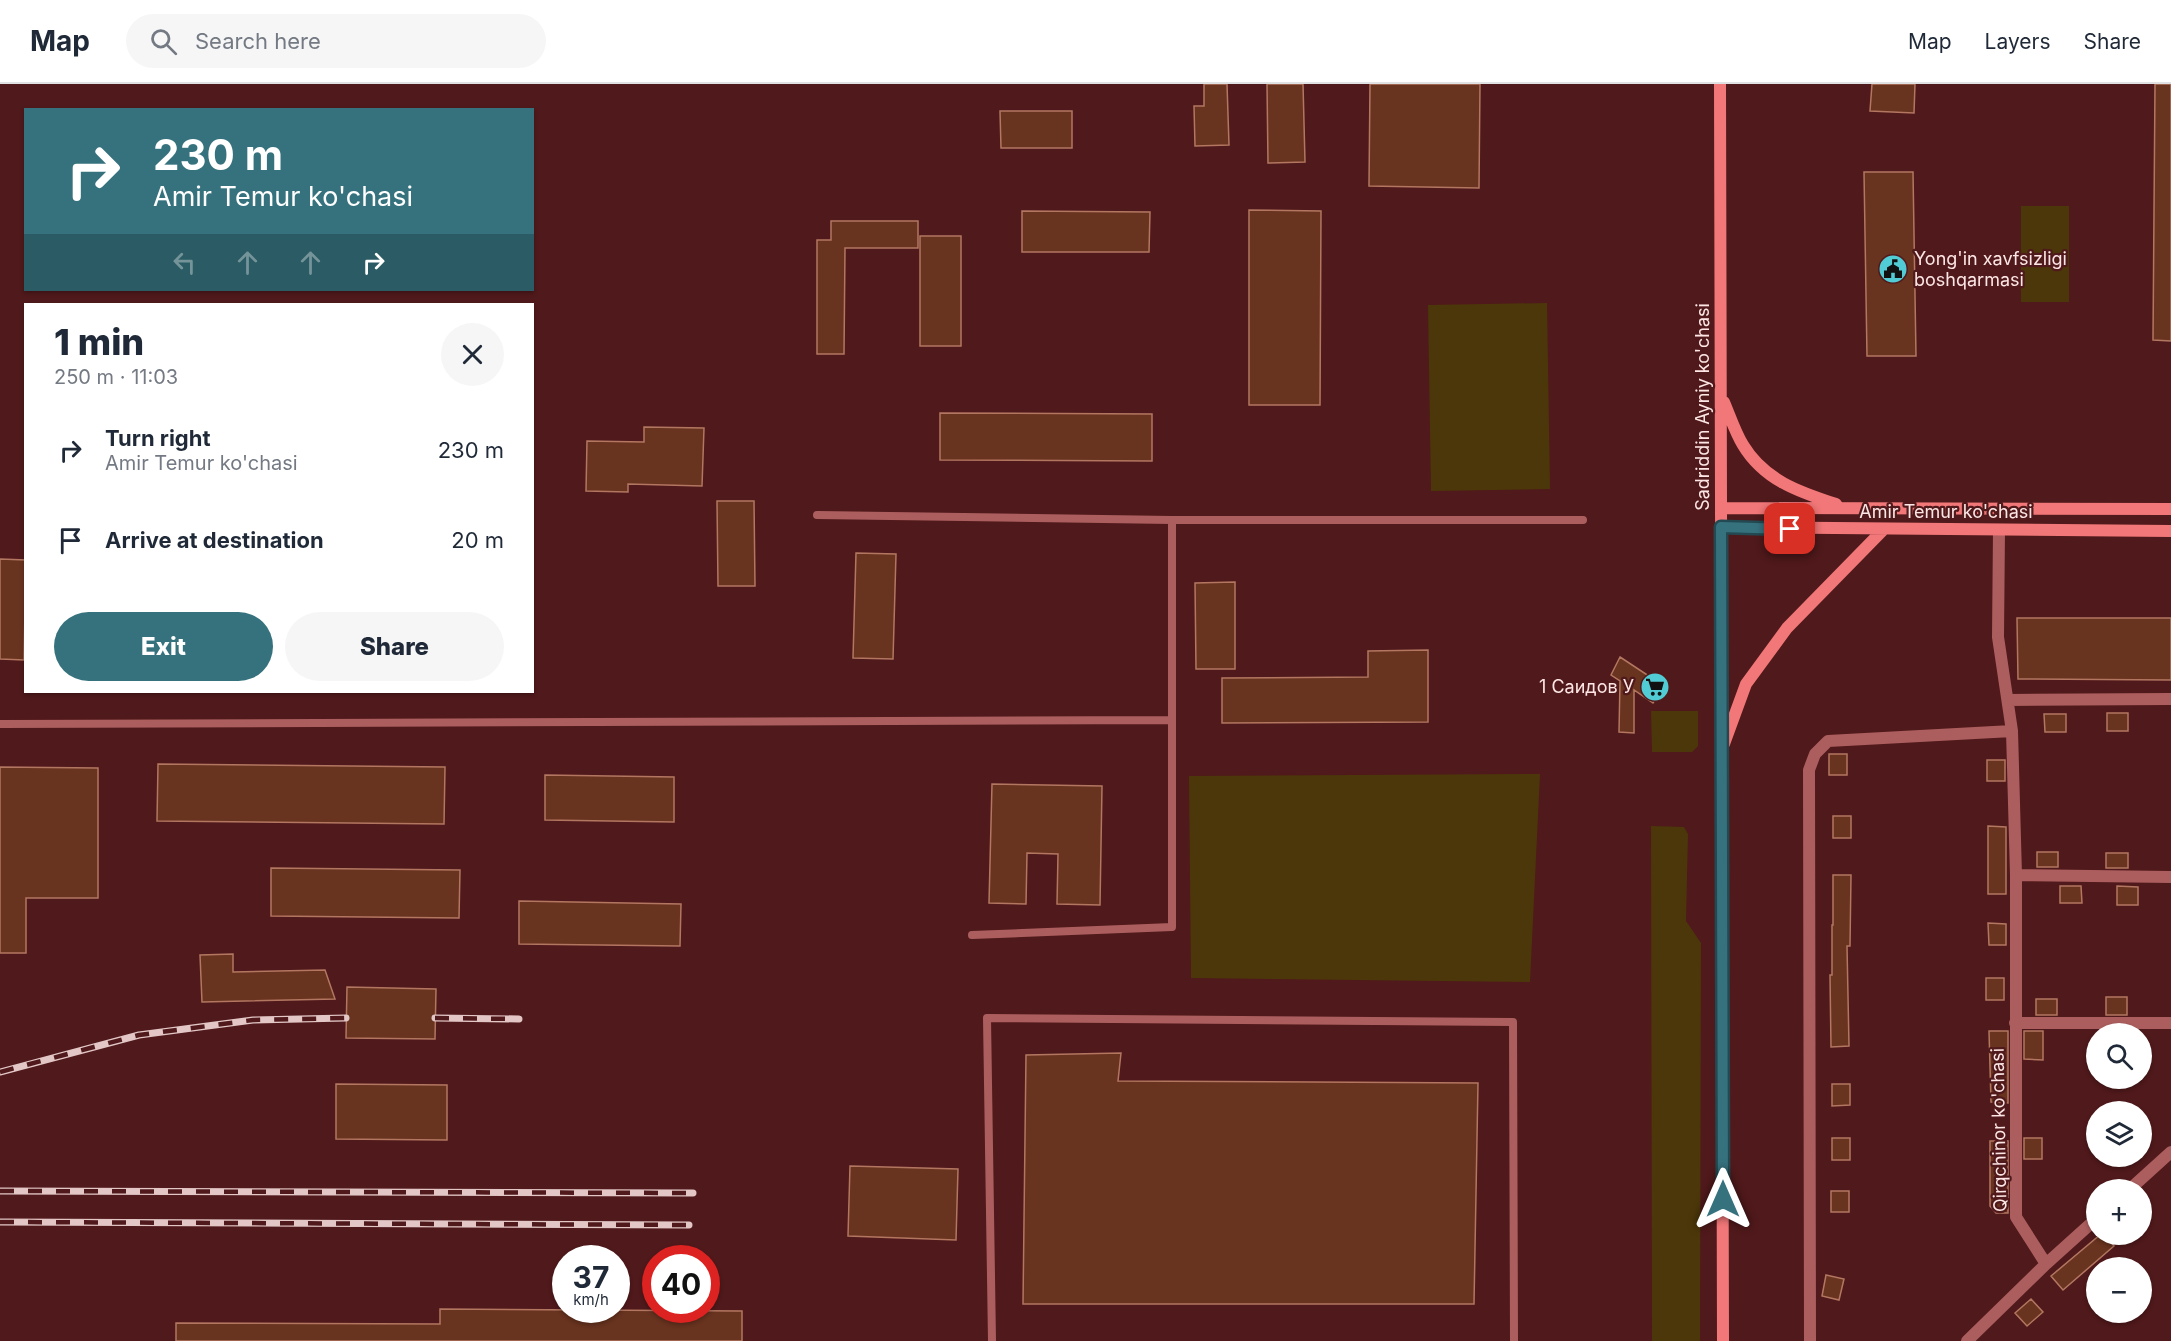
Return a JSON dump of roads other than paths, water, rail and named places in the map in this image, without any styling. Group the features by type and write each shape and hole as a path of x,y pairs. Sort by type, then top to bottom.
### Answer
{"street":[{"name":"Sadriddin Ayniy ko'chasi","path":"1720,84 1723,1341"},
{"path":"1722,397 1743,445 1759,467 1778,481 1801,492 1845,507"},
{"name":"Amir Temur ko'chasi","path":"1722,508 2171,509"},
{"name":"Amir Temur ko'chasi","path":"1721,527 2171,531"},
{"path":"1722,751 1746,684 1787,628 1882,530"},
{"name":"Qirqchinor ko'chasi","path":"1999,530 1998,637 2012,731 2016,875 2016,1217 2046,1264"},
{"path":"2008,700 2171,699"},
{"path":"1810,1341 1809,770 1815,754 1828,741 2012,731"},
{"path":"2016,875 2171,877"},
{"name":"Qirqchinor ko'chasi","path":"2015,1023 2171,1023"},
{"path":"2141,1179 2171,1152"},
{"path":"1967,1341 2086,1228"}],"lane":[{"path":"817,515 1172,520 1583,520"},
{"path":"972,935 1172,927 1172,520"},
{"path":"0,724 1172,720"},
{"path":"992,1341 987,1018 1513,1022 1514,1341"}],"railway":[{"path":"0,1072 139,1035 253,1020 346,1018"},
{"path":"435,1018 519,1019"},
{"path":"0,1191 693,1193"},
{"path":"0,1222 689,1225"}],"place":[{"name":"Yong'in xavfsizligi boshqarmasi","path":"1893,269"},
{"name":"1 Саидов У","path":"1655,687"}]}
